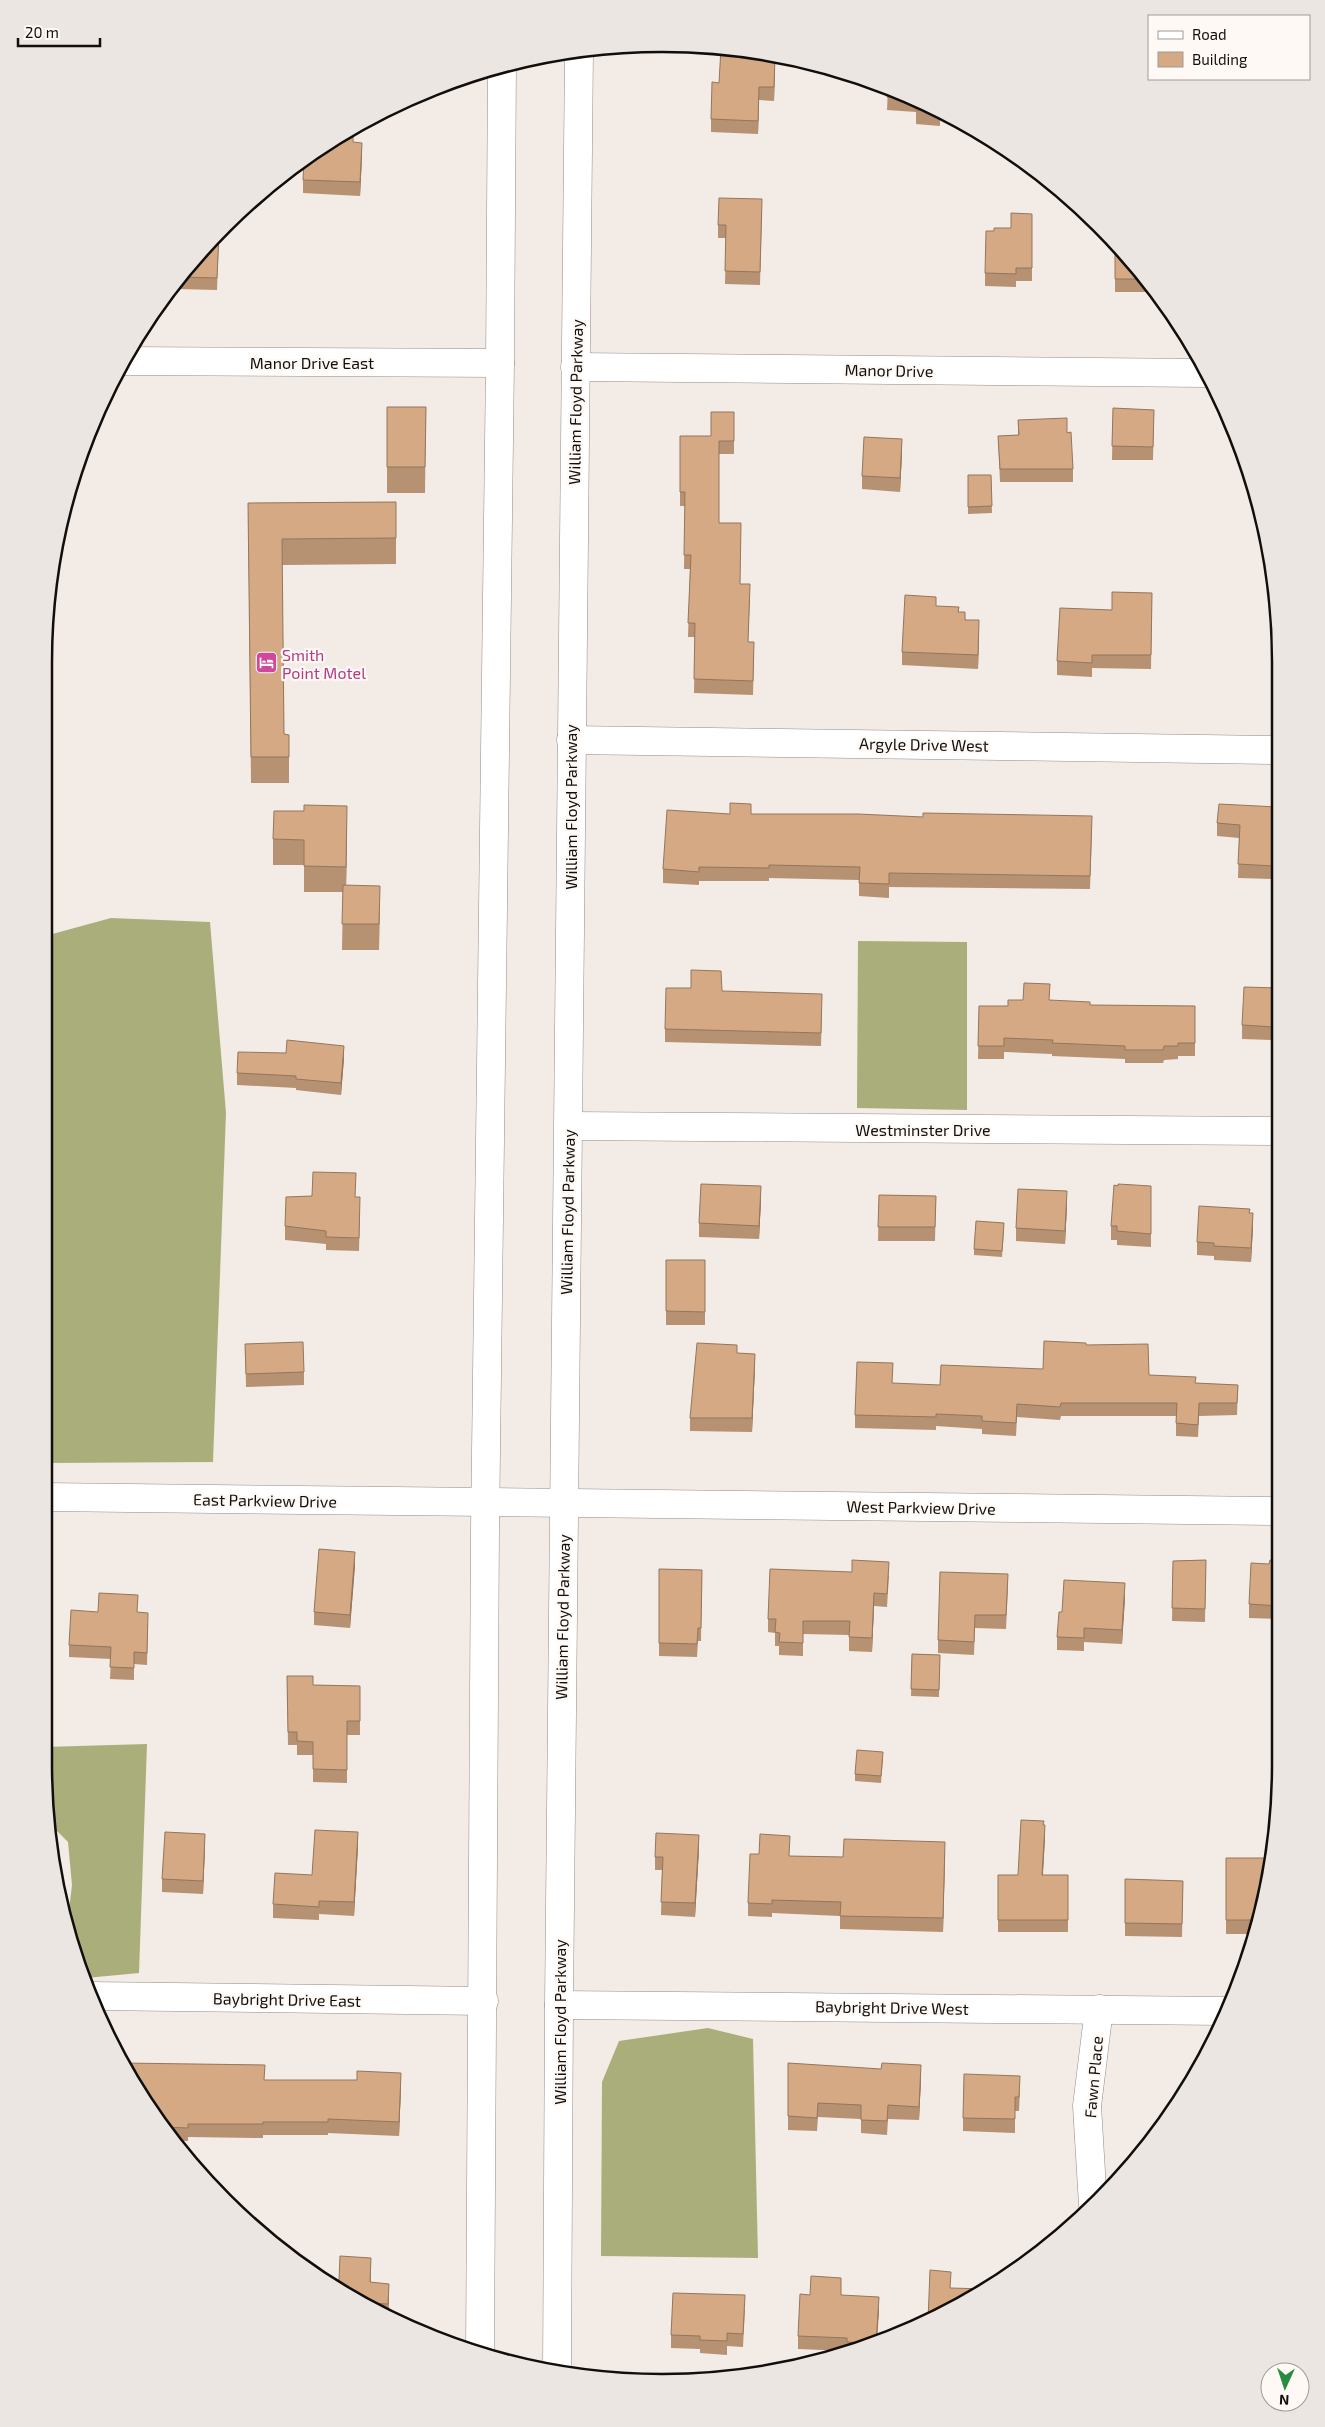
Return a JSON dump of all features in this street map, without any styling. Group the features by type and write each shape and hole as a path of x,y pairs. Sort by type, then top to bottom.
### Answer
{"main road":[{"name":"William Floyd Parkway","path":"557,2365 558,2005 569,1126 571,740 579,59"},
{"path":"480,2346 486,1502 502,74"},
{"name":"Manor Drive East","path":"132,361 500,363"},
{"name":"Manor Drive","path":"575,367 1199,373"},
{"name":"Argyle Drive West","path":"571,740 1272,750"},
{"name":"Westminster Drive","path":"569,1126 1272,1131"},
{"name":"East Parkview Drive","path":"53,1497 564,1503"},
{"name":"West Parkview Drive","path":"564,1503 1272,1511"},
{"name":"Baybright Drive East","path":"98,1996 484,2001"},
{"name":"Baybright Drive West","path":"558,2005 1220,2011"},
{"name":"Fawn Place","path":"1093,2197 1087,2106 1099,2009"}],"green space":[{"path":"111,918 210,922 226,1113 213,1462 53,1463 53,934"},
{"path":"858,941 967,942 967,1110 857,1108"},
{"path":"147,1744 139,1973 91,1978 69,1907 72,1885 68,1842 57,1831 54,1804 53,1747"},
{"path":"708,2028 753,2039 758,2258 601,2256 602,2082 619,2041"}],"building":[{"path":"721,56 775,63 774,87 759,87 758,121 711,119 712,82 719,83"},
{"path":"353,137 353,142 362,143 360,182 303,180 304,170 324,155"},
{"path":"719,198 762,199 760,272 725,271 726,225 718,225"},
{"path":"1011,213 1032,214 1032,268 1016,268 1016,274 985,273 986,231 994,231 994,228 1011,228"},
{"path":"219,244 217,278 190,277"},
{"path":"1115,254 1136,279 1115,279"},
{"path":"387,407 426,407 425,467 387,467"},
{"path":"1113,408 1154,410 1153,447 1112,446"},
{"path":"711,412 734,412 734,441 719,441 719,523 741,523 740,584 750,584 748,642 754,642 753,681 694,679 695,623 688,623 691,555 684,555 685,492 680,492 680,436 711,436"},
{"path":"1067,418 1067,433 1071,432 1073,469 1000,469 998,436 1019,435 1018,420"},
{"path":"864,437 902,439 900,478 862,476"},
{"path":"968,475 991,475 992,506 968,507"},
{"name":"Smith Point Motel","path":"396,502 396,538 282,539 284,734 289,735 289,757 251,757 248,503"},
{"path":"1112,592 1152,593 1151,655 1092,655 1092,663 1057,661 1060,608 1112,610"},
{"path":"905,595 936,597 936,606 959,607 958,612 965,612 965,620 979,620 978,655 902,652"},
{"path":"730,803 751,804 751,814 858,814 923,817 923,813 1092,816 1090,876 889,873 889,884 859,883 860,867 769,865 769,868 699,867 699,872 663,869 667,810 730,814"},
{"path":"1219,804 1272,807 1272,866 1238,864 1240,825 1217,823"},
{"path":"304,805 347,806 346,867 304,866 304,840 273,839 274,811 304,811"},
{"path":"343,885 380,886 379,924 342,924"},
{"path":"691,970 721,971 722,991 822,994 821,1033 665,1029 666,988 691,988"},
{"path":"1024,983 1050,984 1049,1000 1090,1002 1090,1005 1195,1006 1195,1043 1178,1043 1178,1046 1164,1046 1163,1050 1125,1050 1125,1046 1052,1043 1053,1040 1004,1038 1004,1046 978,1046 979,1006 1008,1006 1008,1000 1023,1000"},
{"path":"1244,987 1272,988 1272,1027 1242,1025"},
{"path":"287,1040 344,1046 341,1083 296,1079 296,1076 237,1073 238,1052 286,1053"},
{"path":"313,1172 356,1173 355,1197 360,1197 359,1238 326,1237 326,1231 285,1226 286,1197 312,1196"},
{"path":"701,1184 761,1186 759,1226 699,1223"},
{"path":"1118,1184 1151,1186 1151,1234 1117,1231 1117,1226 1111,1226 1114,1185 1118,1186"},
{"path":"1018,1189 1067,1191 1065,1231 1016,1228"},
{"path":"879,1195 936,1196 935,1227 878,1227"},
{"path":"1199,1206 1250,1209 1249,1213 1253,1213 1251,1248 1214,1246 1214,1243 1197,1242"},
{"path":"976,1221 1004,1223 1002,1251 974,1249"},
{"path":"666,1260 705,1260 705,1312 666,1311"},
{"path":"1044,1341 1086,1343 1086,1345 1148,1344 1149,1375 1196,1377 1195,1383 1238,1385 1237,1403 1199,1403 1198,1425 1176,1423 1177,1403 1061,1403 1060,1407 1017,1404 1016,1423 982,1421 982,1416 936,1414 936,1417 855,1415 857,1362 893,1363 892,1383 940,1385 941,1365 1043,1369"},
{"path":"303,1342 304,1372 246,1374 245,1344"},
{"path":"697,1343 737,1345 737,1353 755,1354 752,1418 690,1418"},
{"path":"319,1549 355,1552 350,1615 314,1612"},
{"path":"852,1560 889,1562 887,1594 874,1593 872,1638 849,1637 850,1621 803,1621 803,1643 779,1642 780,1633 775,1632 776,1619 768,1619 770,1569 852,1572"},
{"path":"1206,1560 1205,1609 1172,1608 1173,1561"},
{"path":"1270,1560 1272,1560 1272,1606 1249,1604 1251,1563 1269,1564"},
{"path":"659,1569 702,1570 701,1628 698,1628 697,1644 659,1643"},
{"path":"940,1572 1008,1574 1006,1615 975,1615 974,1642 938,1640"},
{"path":"1064,1580 1125,1583 1122,1630 1084,1628 1084,1638 1057,1637 1059,1612 1062,1612"},
{"path":"99,1593 138,1595 137,1612 148,1613 147,1653 134,1652 134,1668 110,1667 111,1647 69,1645 71,1610 98,1612"},
{"path":"912,1654 940,1655 939,1690 911,1689"},
{"path":"287,1676 313,1676 313,1685 360,1686 360,1721 347,1721 347,1770 313,1769 313,1742 297,1741 297,1732 288,1732"},
{"path":"857,1750 883,1752 881,1776 855,1774"},
{"path":"1021,1820 1044,1821 1042,1875 1068,1875 1068,1920 998,1920 998,1875 1018,1875"},
{"path":"315,1830 358,1832 354,1902 319,1901 319,1907 273,1904 275,1873 312,1875"},
{"path":"165,1832 205,1834 203,1881 162,1879"},
{"path":"656,1833 699,1835 695,1903 661,1902 663,1857 655,1857"},
{"path":"760,1834 790,1836 789,1856 843,1857 844,1839 945,1842 943,1918 840,1916 841,1902 772,1900 772,1904 748,1903 750,1854 759,1854"},
{"path":"1226,1858 1265,1858 1252,1920 1226,1920"},
{"path":"1125,1879 1183,1881 1182,1924 1125,1923"},
{"path":"130,2063 265,2065 264,2080 357,2080 357,2071 401,2073 399,2122 328,2119 328,2122 188,2124 188,2128 173,2127"},
{"path":"788,2063 881,2069 882,2063 921,2065 919,2107 888,2105 887,2121 861,2120 861,2105 818,2103 817,2118 788,2116"},
{"path":"964,2074 1020,2076 1019,2097 1015,2097 1015,2119 963,2118"},
{"path":"340,2256 371,2258 370,2282 389,2284 388,2304 377,2303 336,2280 339,2280"},
{"path":"930,2270 951,2272 950,2288 975,2289 968,2293 928,2314"},
{"path":"811,2276 841,2278 841,2295 879,2297 877,2335 857,2343 847,2342 847,2338 798,2336 800,2294 810,2295"},
{"path":"673,2293 745,2295 743,2334 727,2333 727,2341 700,2340 700,2336 671,2335"}],"place":[{"name":"Smith Point Motel","path":"266,663"}]}
